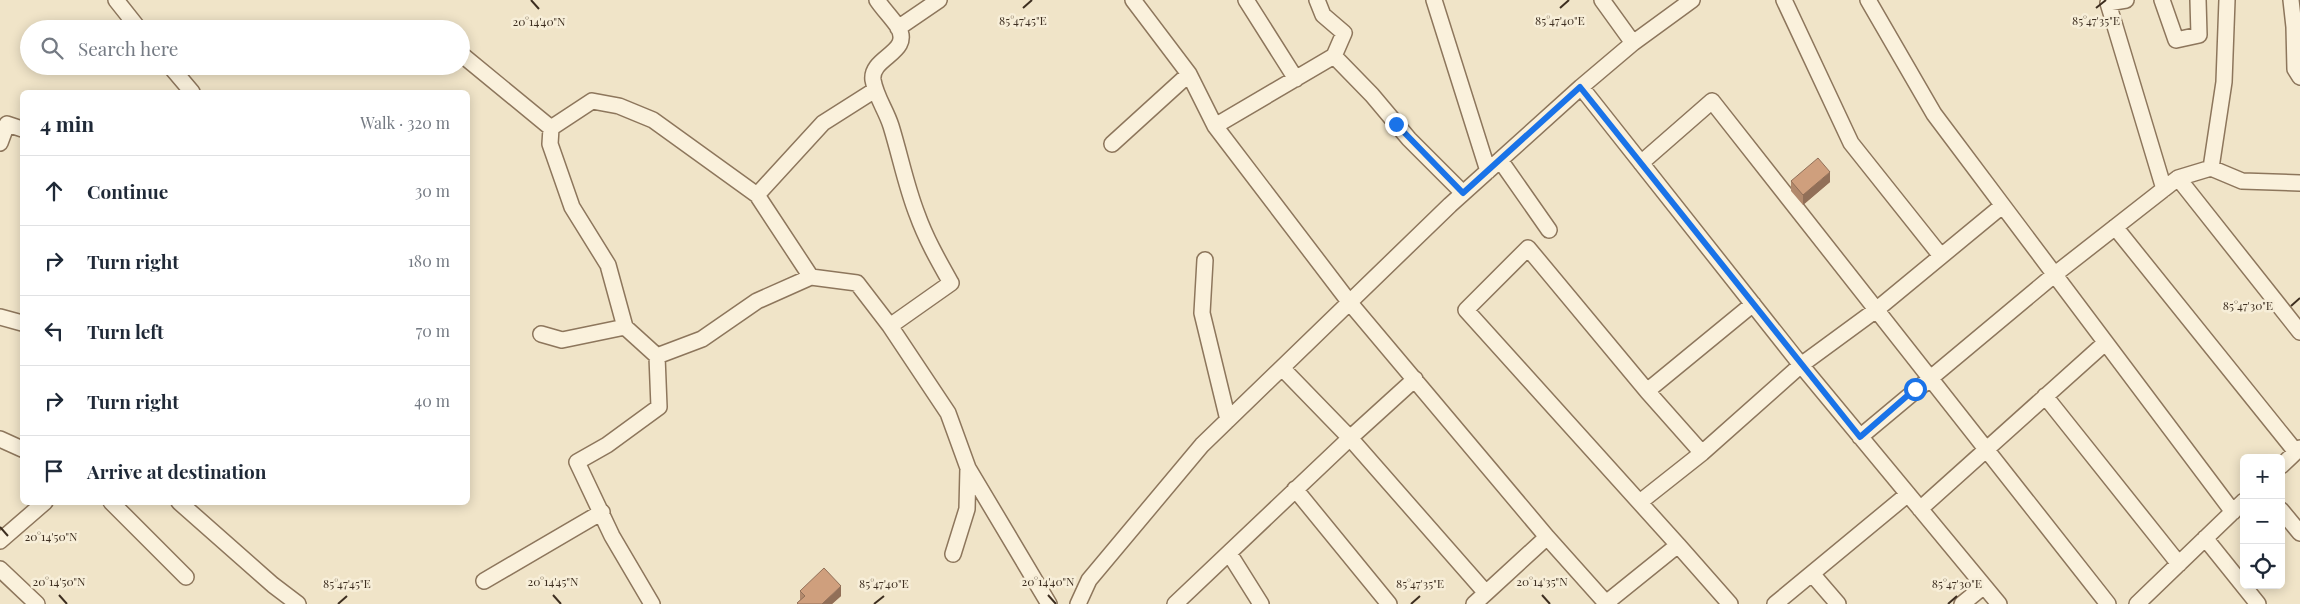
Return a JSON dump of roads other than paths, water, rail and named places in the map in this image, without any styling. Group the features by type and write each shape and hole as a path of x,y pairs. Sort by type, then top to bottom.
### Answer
{"street":[{"path":"116,0 132,20"},
{"path":"877,0 898,28 901,36 900,44 875,70 873,77 875,90 890,124 916,213 928,243 951,283 890,326"},
{"path":"898,28 939,0"},
{"path":"1132,0 1189,74 1214,126 1350,303 1547,537 1606,604 1678,545"},
{"path":"1246,0 1296,79"},
{"path":"1214,126 1334,56 1344,34 1323,15 1317,0"},
{"path":"1434,0 1488,171"},
{"path":"1602,0 1633,43"},
{"path":"1078,604 1089,580 1202,446 1228,420 1463,193 1580,87 1633,43 1692,0"},
{"path":"1784,0 1851,143 1941,256"},
{"path":"1868,0 1934,114 2105,343 2238,507 2140,603"},
{"path":"2126,0 2105,2 2164,189"},
{"path":"2162,0 2176,40 2199,35 2198,0"},
{"path":"2211,168 2224,82 2227,0"},
{"path":"2291,0 2297,27 2295,69 2300,76"},
{"path":"1334,56 1372,95 1409,139 1463,193"},
{"path":"470,61 552,128"},
{"path":"1112,144 1189,74"},
{"path":"178,75 190,90"},
{"path":"1580,87 1801,365 1999,604"},
{"path":"757,195 823,123 875,90"},
{"path":"652,604 612,536 577,462 607,445 659,407 657,356 624,327 608,265 572,207 550,144 552,128 592,101 619,106 653,120 757,195 811,277"},
{"path":"1641,163 1712,101 2108,604"},
{"path":"0,142 8,124 20,128"},
{"path":"1500,160 1548,230"},
{"path":"1860,437 2054,276 2178,178 2211,168 2242,181 2300,183"},
{"path":"2178,178 2300,332"},
{"path":"1640,502 1702,453 1801,365 1876,310 2002,206"},
{"path":"2115,227 2298,450 2285,462"},
{"path":"1702,453 1647,391 1528,248 1466,310 1730,604"},
{"path":"1205,260 1202,313 1228,420"},
{"path":"657,356 702,339 757,301 811,277 857,283 890,326 948,413 968,468 1049,604"},
{"path":"1647,391 1753,304"},
{"path":"0,317 20,322"},
{"path":"541,334 562,340 624,327"},
{"path":"1920,509 2105,343"},
{"path":"1282,368 1350,438 1486,594"},
{"path":"1176,604 1350,438 1415,379"},
{"path":"2045,396 2178,564"},
{"path":"0,438 20,448"},
{"path":"953,554 966,509 968,468"},
{"path":"1295,490 1389,604"},
{"path":"1775,604 1908,494"},
{"path":"0,541 42,505"},
{"path":"114,505 186,577"},
{"path":"182,505 273,585 298,604"},
{"path":"484,581 602,512"},
{"path":"2285,515 2300,533"},
{"path":"1474,604 1547,537"},
{"path":"2205,538 2258,604"},
{"path":"1229,553 1261,604"},
{"path":"0,570 37,604"},
{"path":"1813,574 1838,604"},
{"path":"1962,604 1984,586"}]}
